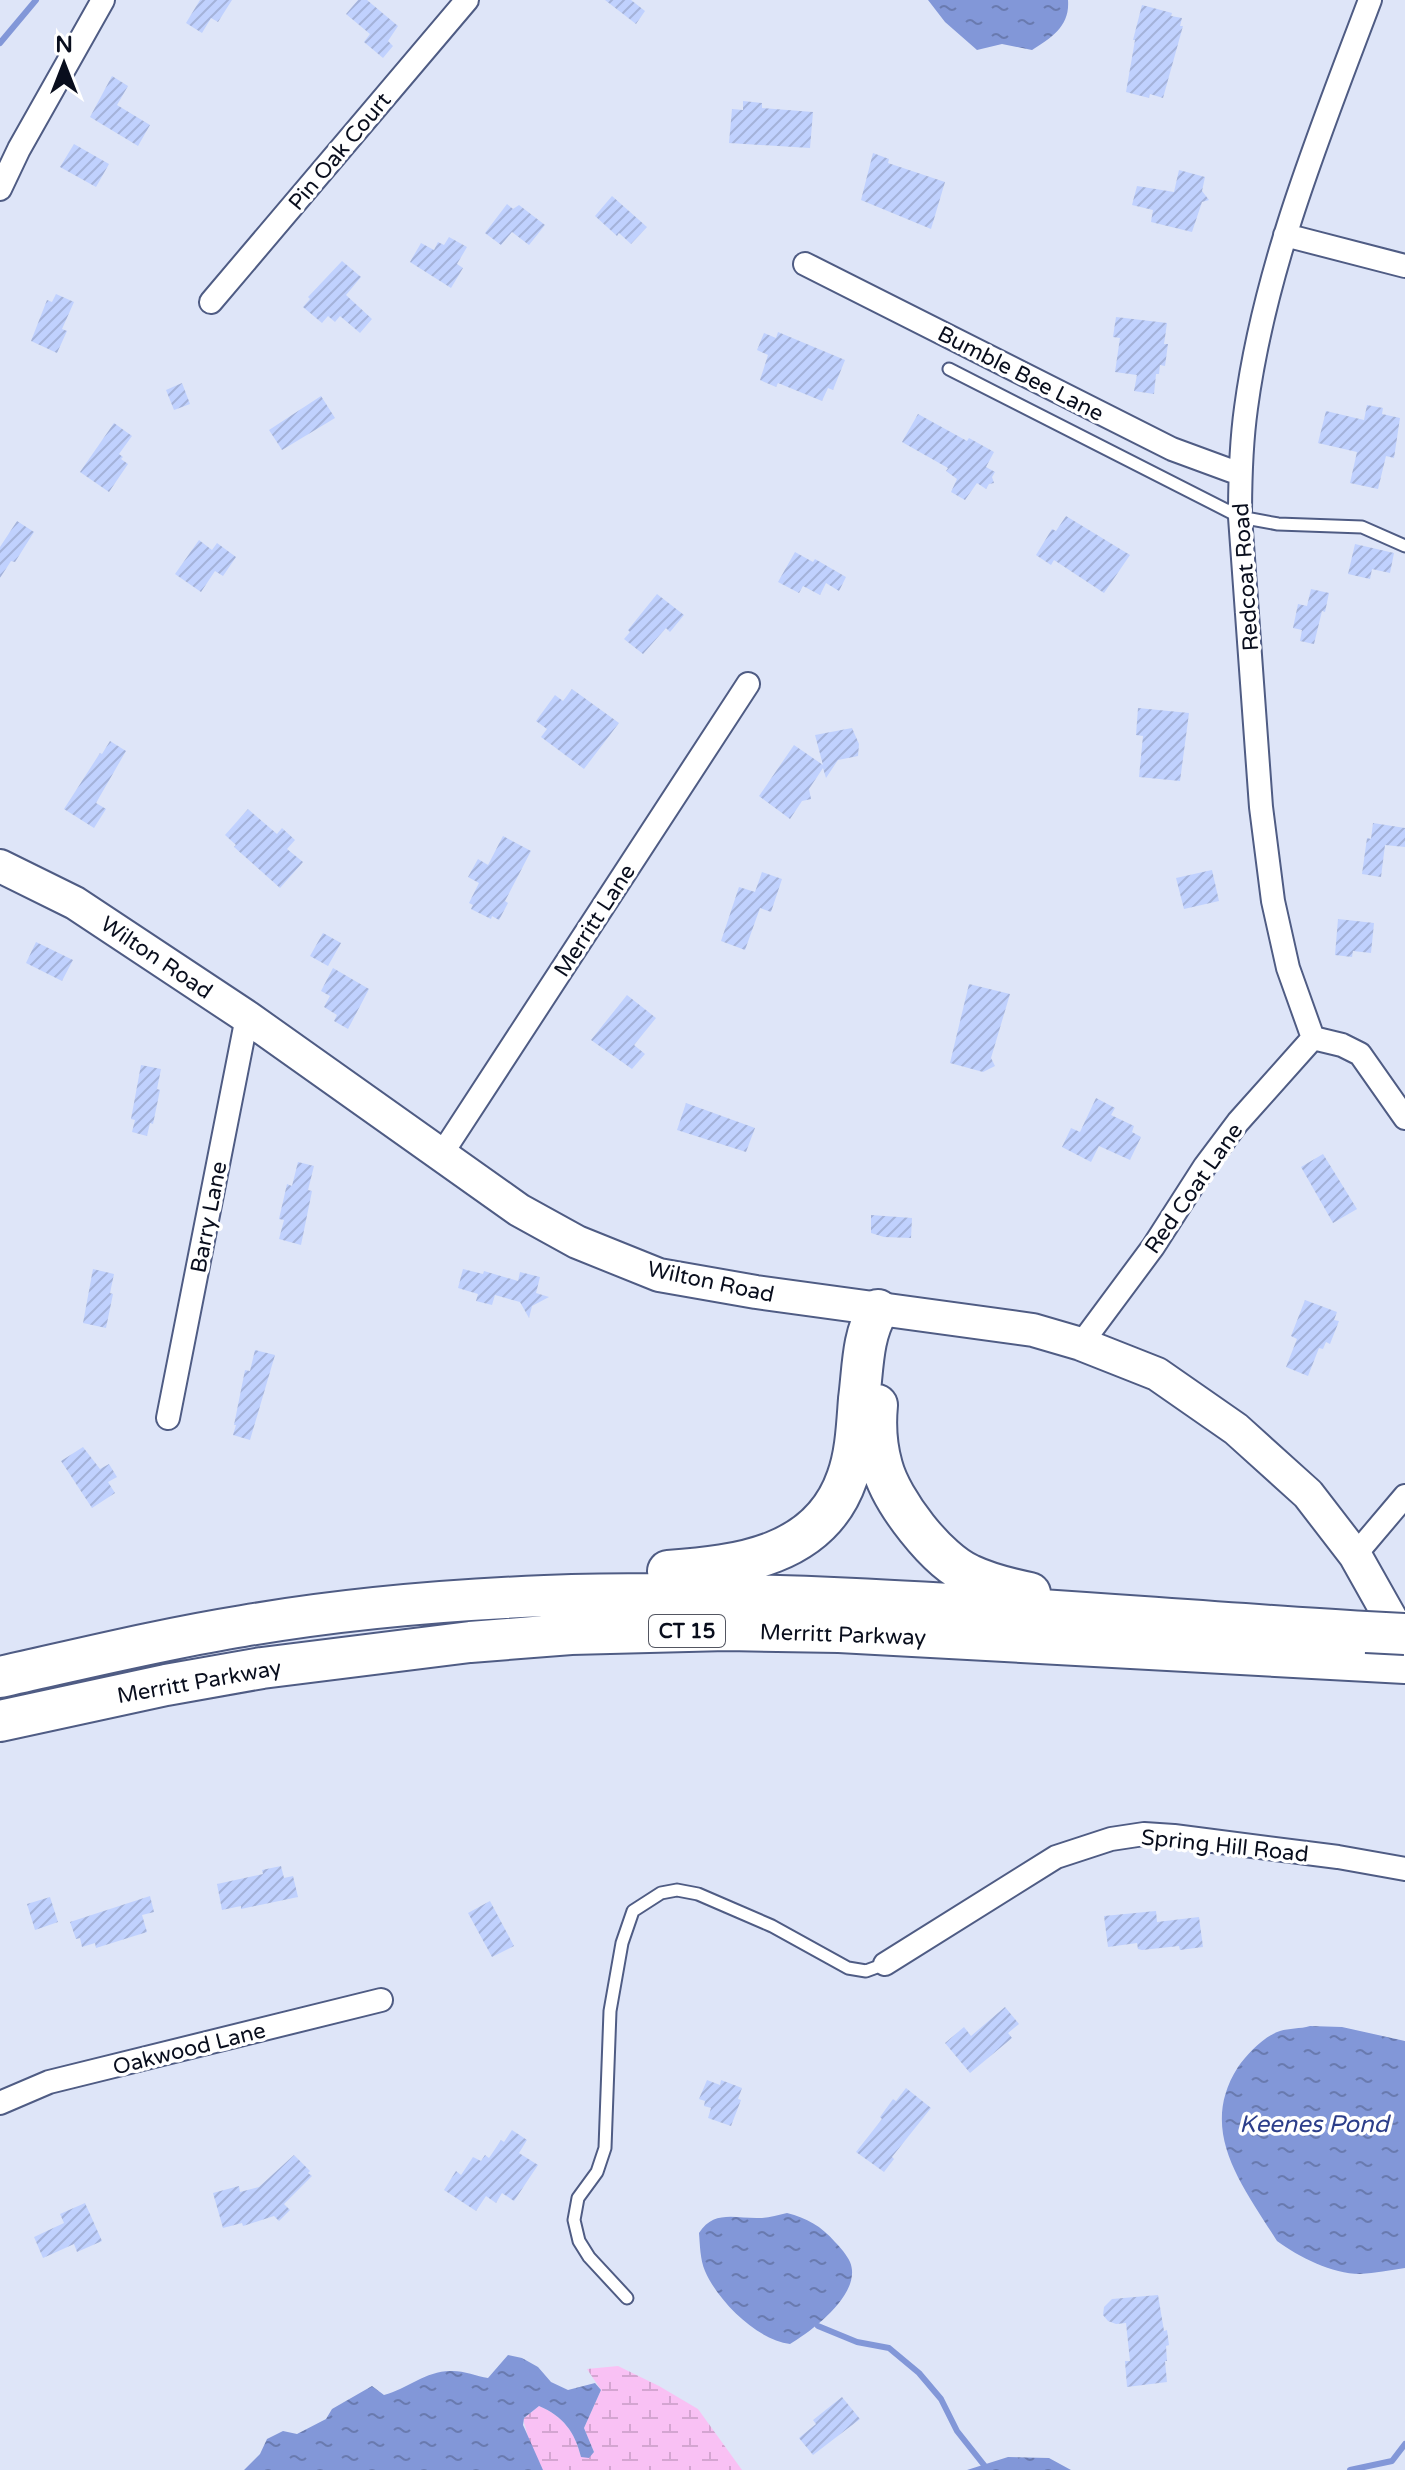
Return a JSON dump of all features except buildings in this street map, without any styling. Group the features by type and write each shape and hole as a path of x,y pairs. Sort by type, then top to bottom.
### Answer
{"highway":[{"path":"878,1310 883,1343 875,1431 883,1470 905,1511 930,1545 968,1575 1012,1589 1066,1601 1229,1624"},
{"path":"245,1625 412,1594 523,1581 712,1568 746,1563 773,1554 800,1539 824,1517 838,1498 847,1478 856,1435 866,1341 878,1310"},
{"name":"Merritt Parkway","path":"0,1677 245,1625 457,1602 639,1594 869,1600 1229,1624 1392,1647"},
{"name":"Merritt Parkway","path":"0,1721 262,1668 470,1642 571,1634 727,1630 1392,1647"}],"main road":[{"name":"Wilton Road","path":"0,866 75,903 247,1017 519,1210 577,1242 659,1275 878,1310 1033,1330 1081,1344 1157,1374 1236,1429 1308,1494 1355,1555 1392,1647"}],"street":[{"path":"0,189 19,149 103,0"},
{"name":"Pin Oak Court","path":"211,302 467,0"},
{"name":"Redcoat Road","path":"1313,1038 1288,968 1273,901 1261,807 1240,517 1240,474 1255,350 1285,235 1370,0"},
{"path":"1285,235 1405,266"},
{"name":"Bumble Bee Lane","path":"805,264 1172,449 1240,474"},
{"name":"Merritt Lane","path":"441,1155 748,684"},
{"name":"Barry Lane","path":"168,1418 247,1017"},
{"path":"1313,1038 1342,1045 1360,1054 1405,1118"},
{"name":"Red Coat Lane","path":"1081,1344 1153,1247 1205,1166 1238,1122 1313,1038"},
{"path":"1355,1555 1405,1496"},
{"name":"Spring Hill Road","path":"885,1964 1056,1857 1111,1839 1144,1834 1174,1836 1338,1857 1405,1869"},
{"name":"Oakwood Lane","path":"0,2103 49,2082 381,2000"}],"lane":[{"path":"949,369 1240,517 1278,524 1362,527 1405,546"},
{"path":"627,2298 589,2257 579,2241 574,2220 578,2198 597,2172 605,2148 610,2011 622,1943 633,1911 661,1893 677,1890 698,1894 772,1926 848,1968 866,1971 885,1964"}],"green space":[{"path":"618,2366 698,2409 742,2470 543,2470 530,2444 523,2419 539,2406 567,2426 581,2457 594,2452 584,2428 601,2390 587,2369"}],"water":[{"path":"928,0 1068,0 1068,9 1058,30 1032,50 1002,44 977,50 945,22"},
{"name":"Keenes Pond","path":"1310,2026 1342,2027 1405,2041 1405,2268 1366,2274 1349,2273 1316,2264 1286,2247 1277,2241 1251,2200 1229,2157 1223,2136 1222,2113 1227,2091 1238,2067 1256,2046 1274,2033"},
{"path":"787,2213 813,2223 830,2236 850,2262 852,2274 843,2298 833,2310 790,2344 777,2341 752,2327 719,2294 703,2266 699,2233 719,2218 763,2218"},
{"path":"508,2355 522,2358 538,2367 551,2382 568,2390 595,2383 601,2390 584,2428 594,2452 589,2458 581,2457 575,2440 561,2420 539,2406 524,2418 523,2425 543,2470 244,2470 260,2454 267,2439 283,2431 297,2434 326,2419 332,2409 372,2386 384,2395 441,2372 459,2371 488,2378"},
{"path":"1008,2457 1049,2458 1071,2470 967,2470"}],"waterway":[{"path":"0,43 36,0"},
{"path":"818,2326 857,2342 889,2348 919,2373 941,2399 957,2431 988,2470"},
{"path":"1350,2470 1392,2461 1405,2444"}]}
